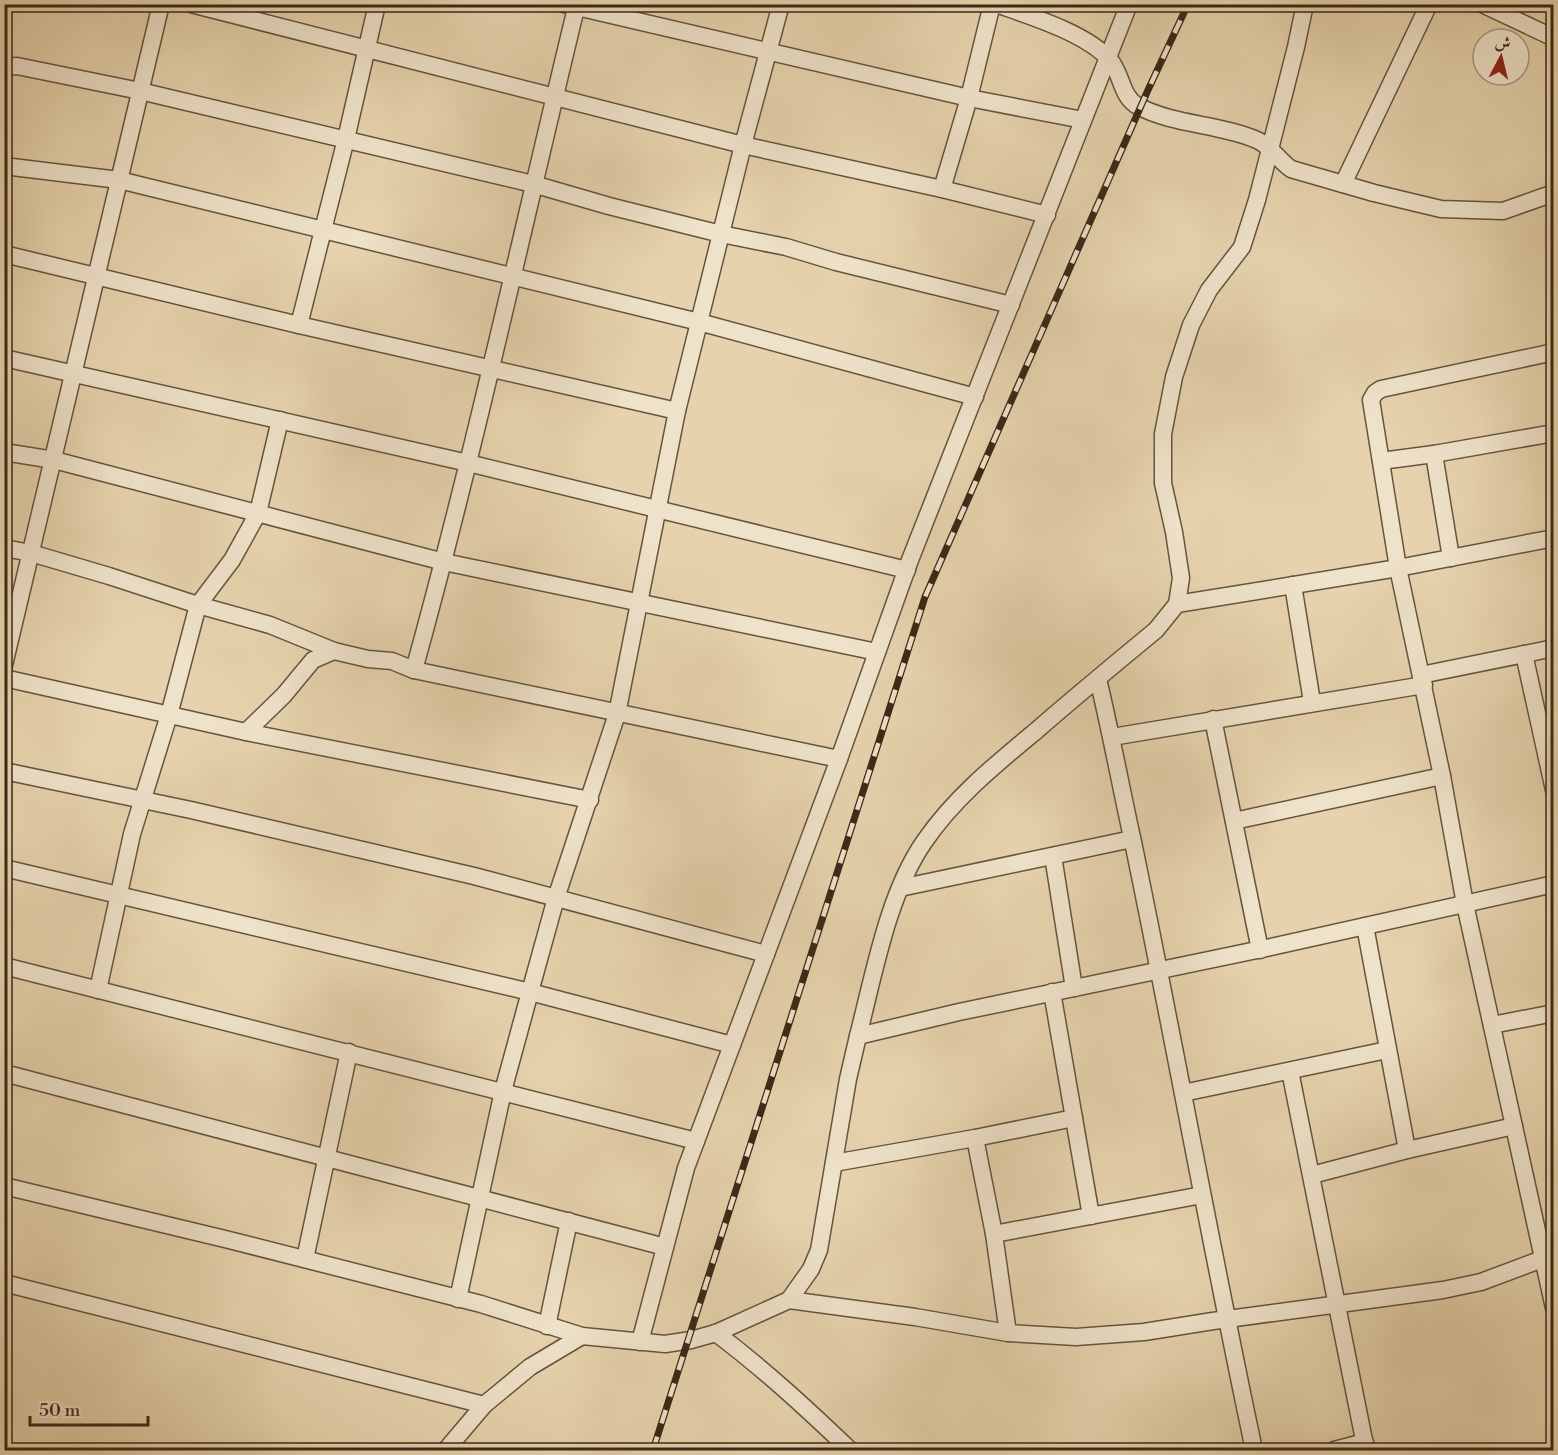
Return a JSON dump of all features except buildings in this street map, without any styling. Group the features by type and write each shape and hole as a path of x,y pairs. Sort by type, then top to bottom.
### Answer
{"street":[{"path":"4,665 161,4"},
{"path":"191,4 743,145 1047,215"},
{"path":"299,325 377,4"},
{"path":"458,1299 503,1091 556,898 617,714 677,411 743,145 781,4"},
{"path":"942,189 994,4 1040,19 1084,41 1108,58 1126,94 1136,105 1190,123 1255,139 1270,147 1282,163 1291,169 1441,209 1503,211 1554,193"},
{"path":"640,1342 686,1168 696,1140 839,759 907,570 1129,4"},
{"path":"4,1186 481,1304 582,1336 665,1344 691,1340 716,1334 789,1300 811,1269 819,1250 848,1079 858,1035 885,933 900,888 923,842 959,798 1156,630 1177,604 1181,578 1163,483 1163,434 1174,377 1191,325 1209,290 1242,247 1257,200 1305,4"},
{"path":"1343,184 1429,4"},
{"path":"1482,4 1554,38"},
{"path":"414,670 468,463 554,98 572,6 969,99 1083,120"},
{"path":"4,67 17,66 140,91 346,139 1011,305"},
{"path":"4,166 119,180 699,322 975,397"},
{"path":"4,254 299,325 677,411"},
{"path":"1554,352 1381,389 1371,400 1398,568 1423,680 1465,904 1514,1126 1548,1257 1554,1308"},
{"path":"4,358 468,463 907,570"},
{"path":"98,990 132,834 170,716 198,605 232,560 258,513 280,420"},
{"path":"1381,461 1554,433"},
{"path":"4,452 54,459 444,562 877,652"},
{"path":"1434,454 1451,558"},
{"path":"1177,604 1398,568 1554,538"},
{"path":"4,549 31,553 270,625 334,651 392,662 414,670 617,714 839,759"},
{"path":"1293,585 1312,702"},
{"path":"1112,737 1423,680 1554,648"},
{"path":"246,732 284,695 313,660 334,651"},
{"path":"1524,654 1550,760 1554,790"},
{"path":"4,678 246,732 590,800"},
{"path":"1098,678 1160,970 1226,1319 1254,1450"},
{"path":"1213,719 1260,950"},
{"path":"4,771 142,799 474,876 766,954"},
{"path":"1234,821 1442,776"},
{"path":"900,888 1132,839"},
{"path":"1053,856 1074,988"},
{"path":"4,868 530,992 732,1046"},
{"path":"858,1035 1052,992 1260,950 1554,884"},
{"path":"1365,926 1407,1150"},
{"path":"4,966 696,1140"},
{"path":"1052,992 1090,1216"},
{"path":"1492,1025 1554,1013"},
{"path":"1183,1094 1387,1050"},
{"path":"305,1259 349,1052"},
{"path":"1290,1071 1366,1446 1334,1450"},
{"path":"4,1073 665,1247"},
{"path":"834,1162 975,1138 1074,1118"},
{"path":"1312,1175 1407,1150 1514,1126"},
{"path":"975,1138 994,1234 1008,1333"},
{"path":"994,1234 1202,1196"},
{"path":"547,1326 569,1221"},
{"path":"789,1300 915,1317 1008,1333 1076,1337 1144,1332 1443,1290 1481,1282 1548,1257"},
{"path":"4,1283 484,1405"},
{"path":"716,1334 792,1393 850,1450"},
{"path":"446,1450 484,1405 530,1367 582,1336"}],"railway":[{"path":"653,1450 925,597 1188,4"}]}
